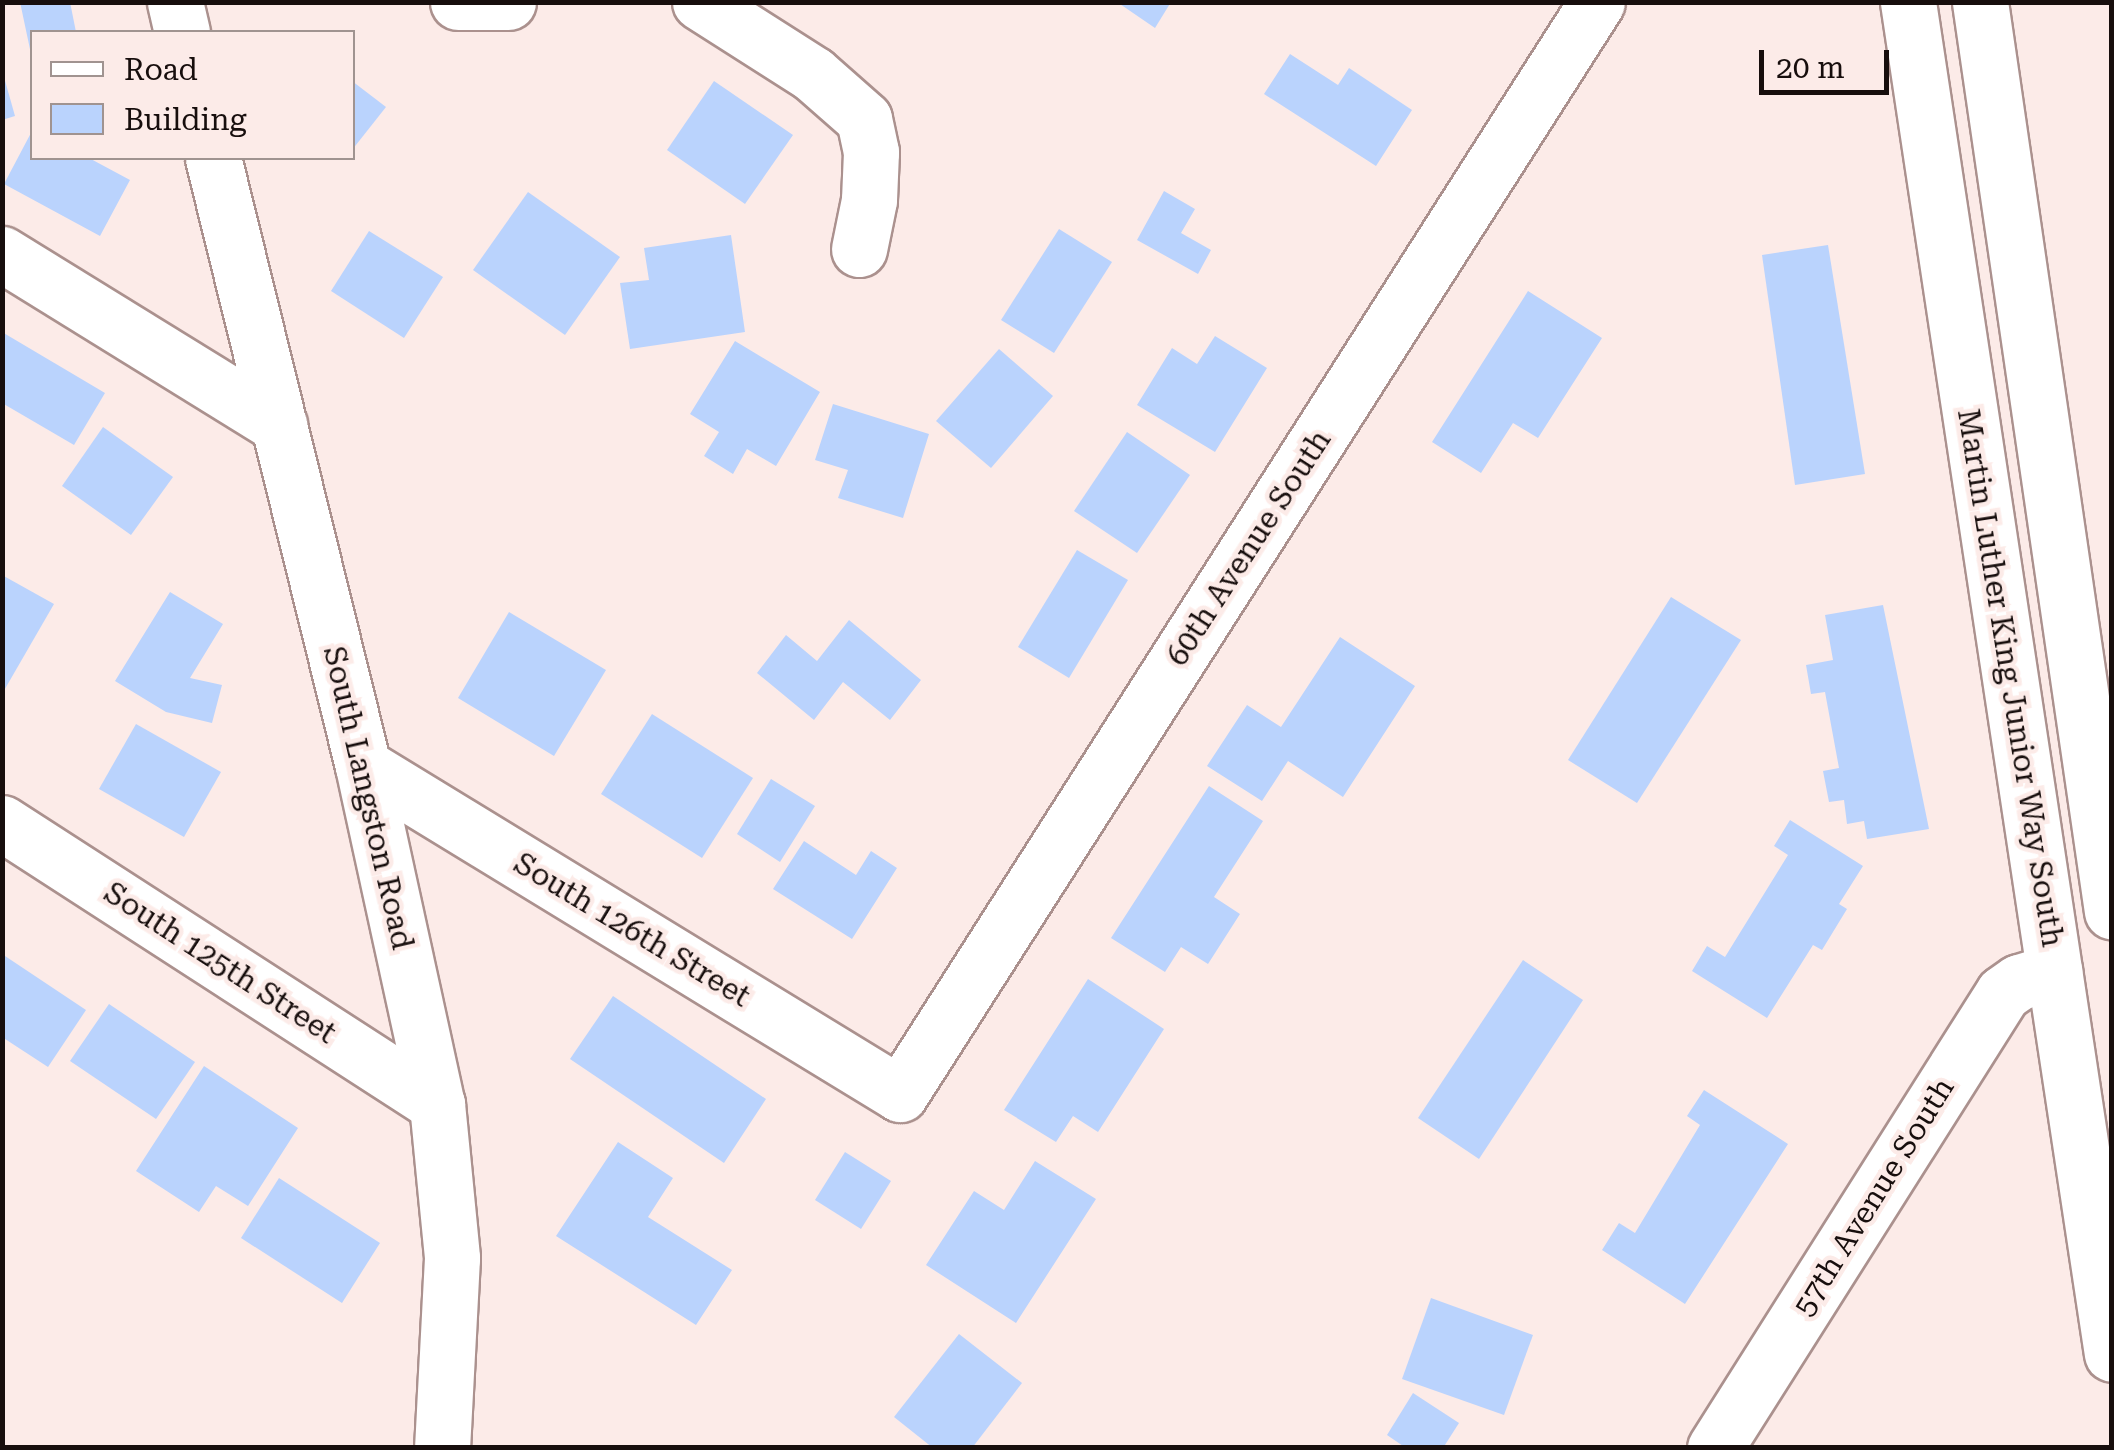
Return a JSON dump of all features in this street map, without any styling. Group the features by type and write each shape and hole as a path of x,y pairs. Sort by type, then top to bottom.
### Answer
{"street":[{"path":"175,2 182,30"},
{"path":"458,2 508,2"},
{"path":"700,2 812,74 864,120 871,152 869,200 860,249"},
{"name":"60th Avenue South","path":"900,1094 1597,2"},
{"name":"Martin Luther King Junior Way South","path":"1908,2 2112,1354"},
{"path":"1980,2 2112,911"},
{"name":"South Langston Road","path":"213,160 364,766 437,1104 452,1258 442,1448"},
{"path":"2,254 278,425"},
{"name":"South 126th Street","path":"364,766 900,1094"},
{"name":"South 125th Street","path":"2,823 437,1104"},
{"name":"57th Avenue South","path":"1715,1448 2003,993 2054,971"}],"building":[{"path":"20,2 70,2 76,30 30,30 30,49"},
{"path":"1117,2 1171,2 1155,28"},
{"path":"1290,54 1338,85 1349,68 1412,110 1376,166 1264,94"},
{"path":"2,70 15,116 2,120"},
{"path":"714,81 793,135 745,204 667,150"},
{"path":"355,83 386,107 355,146"},
{"path":"30,135 30,160 93,160 130,180 100,236 4,184"},
{"path":"1164,191 1195,209 1181,233 1211,250 1198,274 1137,240"},
{"path":"528,192 620,257 565,335 473,270"},
{"path":"1059,229 1112,262 1054,353 1001,320"},
{"path":"369,231 443,277 404,338 331,291"},
{"path":"731,235 745,332 630,349 620,283 649,280 644,248"},
{"path":"1828,245 1865,474 1795,485 1762,255"},
{"path":"1528,291 1602,338 1538,438 1513,423 1481,473 1432,442"},
{"path":"2,332 105,393 74,445 2,403"},
{"path":"1215,336 1267,368 1215,452 1137,405 1172,348 1197,364"},
{"path":"735,341 820,392 776,466 747,449 733,474 704,456 719,432 690,414"},
{"path":"999,349 1053,396 991,468 936,421"},
{"path":"833,404 929,434 903,518 838,498 848,470 815,460"},
{"path":"103,427 173,477 131,535 62,486"},
{"path":"1127,432 1190,475 1137,553 1074,511"},
{"path":"1077,550 1128,580 1069,678 1018,647"},
{"path":"2,575 54,604 2,694"},
{"path":"170,592 223,624 190,678 222,685 212,723 166,712 115,681"},
{"path":"1671,597 1741,640 1637,803 1568,760"},
{"path":"1883,605 1929,829 1867,839 1864,821 1847,824 1844,800 1829,802 1823,771 1839,768 1825,692 1811,694 1806,665 1833,660 1825,615"},
{"path":"509,612 606,670 554,756 458,698"},
{"path":"849,620 921,680 890,720 843,682 814,720 757,673 786,635 817,661"},
{"path":"1340,637 1415,686 1343,797 1288,761 1262,801 1207,766 1247,705 1281,727"},
{"path":"652,714 753,778 702,858 601,794"},
{"path":"136,724 221,772 184,837 99,789"},
{"path":"771,779 815,806 780,862 737,834"},
{"path":"1209,786 1263,821 1214,897 1240,914 1208,964 1181,947 1165,972 1111,938"},
{"path":"1790,820 1863,866 1839,904 1847,909 1822,950 1813,945 1767,1018 1692,971 1707,946 1725,957 1788,855 1774,846"},
{"path":"804,841 856,875 871,851 897,868 852,939 773,889"},
{"path":"2,954 86,1010 48,1067 2,1037"},
{"path":"1523,960 1583,1000 1479,1159 1418,1118"},
{"path":"1088,979 1164,1029 1098,1132 1073,1116 1056,1142 1004,1110"},
{"path":"613,996 766,1099 724,1163 570,1059"},
{"path":"109,1004 195,1062 156,1119 70,1061"},
{"path":"204,1066 298,1128 248,1206 216,1186 199,1212 136,1171"},
{"path":"1704,1090 1788,1144 1685,1304 1602,1250 1619,1223 1635,1233 1700,1125 1687,1116"},
{"path":"618,1142 673,1178 648,1217 732,1270 696,1325 556,1236"},
{"path":"845,1152 891,1181 861,1229 815,1200"},
{"path":"1035,1161 1096,1199 1016,1323 926,1265 974,1191 1004,1210"},
{"path":"279,1178 380,1243 342,1303 241,1238"},
{"path":"1431,1298 1533,1335 1504,1415 1402,1379"},
{"path":"959,1334 1022,1383 972,1448 933,1448 894,1417"},
{"path":"1413,1393 1459,1423 1443,1448 1406,1448 1387,1435"}]}
